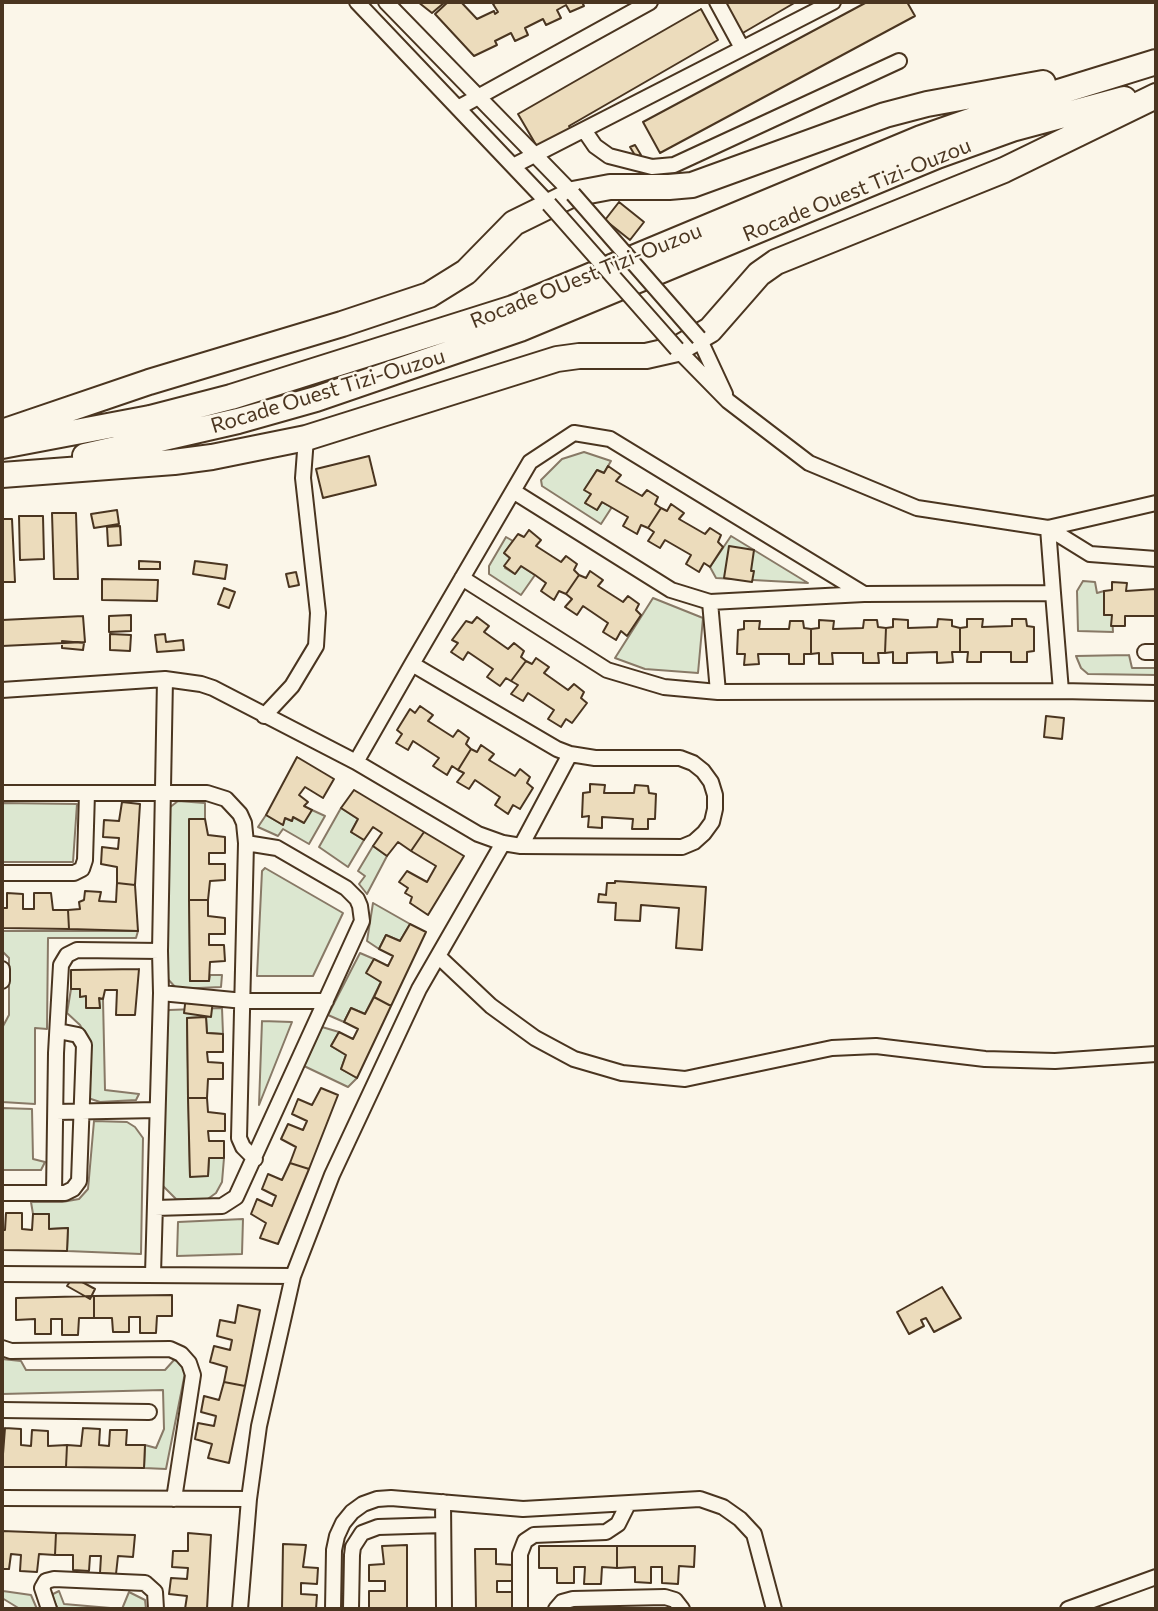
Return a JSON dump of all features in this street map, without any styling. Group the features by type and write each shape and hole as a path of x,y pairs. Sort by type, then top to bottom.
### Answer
{"highway":[{"path":"2,432 149,382 429,295 466,272 514,223 573,194 610,187 692,185 864,121 896,112 1147,64"},
{"name":"Rocade OUest Tizi-Ouzou","path":"2,446 150,418 231,397 513,308 921,138 1147,64"},
{"name":"Rocade Ouest Tizi-Ouzou","path":"2,475 198,431 316,399 520,329 975,142 1156,90"},
{"path":"2,475 193,460 306,438 557,359 579,356 646,356 688,343 720,320 760,274 785,258 1003,170 1156,96"}],"street":[{"path":"357,2 549,204 688,343 728,401"},
{"path":"386,2 573,194 688,343 728,401 809,463 917,508 1048,528 1156,503"},
{"path":"458,108 650,2"},
{"path":"717,2 742,48"},
{"path":"513,166 833,2"},
{"path":"584,130 596,146 609,156 652,167 674,166 899,61"},
{"path":"356,762 530,462 574,433 610,439 864,594"},
{"path":"264,716 292,686 316,646 317,613 303,478 306,438"},
{"path":"513,491 671,590 710,602 864,594 1053,593"},
{"path":"1048,528 1090,555 1156,559"},
{"path":"1048,528 1061,691"},
{"path":"463,578 607,670 664,687 718,692 1156,693"},
{"path":"710,602 718,692"},
{"path":"2,690 165,680 213,688 356,762 478,834 503,843 521,846 682,847 694,842 712,822 715,795 711,782 703,771 692,763 680,758 595,758 570,754 544,742 412,664"},
{"path":"153,1274 161,993 165,680"},
{"path":"521,846 570,754"},
{"path":"2,793 208,793 226,799 240,814 246,843 239,1138 243,1147 255,1159"},
{"path":"2,873 74,873 82,869 85,860 87,793"},
{"path":"155,1208 213,1207 230,1202 241,1190 362,921 357,899 346,888 276,848 246,843"},
{"path":"240,1609 249,1499 259,1426 293,1276 332,1175 419,989 503,843"},
{"path":"54,1193 55,1053 61,965 67,955 77,950 160,951"},
{"path":"438,956 491,1006 535,1038 574,1059 622,1073 685,1079 832,1048 876,1046 985,1059 1055,1061 1156,1054"},
{"path":"2,970 2,981"},
{"path":"161,993 244,1000 326,1001"},
{"path":"2,1193 69,1192 79,1181 83,1041 74,1033 58,1031"},
{"path":"56,1112 157,1110"},
{"path":"2,1275 293,1276"},
{"path":"2,1348 11,1351 170,1349 181,1354 189,1363 192,1375 174,1499"},
{"path":"2,1410 149,1412"},
{"path":"2,1498 249,1499"},
{"path":"333,1609 337,1536 343,1523 363,1504 391,1498 523,1509 700,1499 723,1507 740,1518 754,1534 774,1609"},
{"path":"443,1502 444,1609"},
{"path":"520,1609 520,1554 525,1541 534,1535 606,1532 618,1524 628,1504"},
{"path":"351,1609 353,1547 362,1533 378,1527 443,1525"},
{"path":"1068,1609 1156,1577"},
{"path":"49,1609 42,1588 47,1581 54,1579 145,1583 155,1592 156,1609"},
{"path":"556,1609 562,1602 573,1599 665,1597 674,1600 682,1609"}],"green space":[{"path":"584,452 611,461 604,473 597,470 585,490 591,494 585,503 597,510 602,502 612,507 601,524 542,486 541,480 562,459"},
{"path":"731,536 808,583 716,578 710,567"},
{"path":"506,537 513,541 504,553 510,558 505,568 515,574 521,566 535,575 521,595 489,574 489,566"},
{"path":"1083,581 1095,582 1097,593 1104,591 1104,615 1112,615 1113,632 1078,631 1077,591"},
{"path":"653,598 703,618 698,673 645,669 615,658"},
{"path":"1129,655 1132,668 1156,668 1156,675 1088,674 1081,668 1076,656"},
{"path":"178,801 205,803 205,819 189,820 190,981 209,981 210,975 222,975 221,987 177,989 165,976 169,808"},
{"path":"2,803 77,804 73,862 2,862"},
{"path":"341,808 358,819 351,832 364,840 348,867 319,847"},
{"path":"312,810 325,816 309,844 283,829 278,836 258,827 266,815 283,825 285,818 292,821 293,817"},
{"path":"373,846 387,856 367,894 359,884 365,876 358,871"},
{"path":"265,868 343,913 313,976 257,976 262,871"},
{"path":"373,903 410,924 400,941 386,935 379,949 367,941"},
{"path":"2,931 138,931 136,938 48,938 47,1029 35,1028 35,1104 2,1102 2,1028 9,1015 9,958 2,951"},
{"path":"360,953 374,959 367,973 381,982 365,1014 351,1008 344,1022 328,1015"},
{"path":"71,989 80,989 80,996 86,996 87,1008 100,1008 99,998 103,999 105,1090 139,1094 136,1100 100,1102 88,1098 88,1039 80,1025 67,1013"},
{"path":"222,1008 223,1034 207,1033 206,1017 187,1018 190,1176 208,1176 209,1158 224,1158 222,1182 216,1193 205,1201 176,1199 163,1186 159,1173 163,1017 169,1010"},
{"path":"262,1021 292,1022 259,1105"},
{"path":"322,1027 339,1032 331,1046 346,1055 341,1069 357,1078 348,1087 304,1066"},
{"path":"2,1108 32,1109 33,1159 45,1162 41,1170 2,1170"},
{"path":"94,1121 127,1122 135,1127 143,1138 141,1254 67,1251 68,1228 49,1229 49,1214 33,1214 31,1202 79,1199 88,1189"},
{"path":"243,1219 242,1254 177,1256 178,1222"},
{"path":"2,1359 21,1361 26,1370 165,1370 174,1360 182,1362 186,1368 166,1469 144,1468 145,1445 156,1448 164,1429 163,1390 2,1394"},
{"path":"2,1589 31,1595 37,1609 20,1609 2,1598"},
{"path":"59,1591 64,1604 122,1609 58,1609 51,1595"},
{"path":"129,1592 145,1600 146,1609 122,1609"}],"building":[{"path":"418,2 445,2 432,13"},
{"path":"448,2 461,2 477,19 494,11 495,14 498,12 493,4 497,2 582,2 584,6 570,12 566,5 557,10 561,18 546,25 543,19 525,28 528,35 515,41 511,33 495,41 497,45 474,56 435,14"},
{"path":"721,2 796,2 741,34"},
{"path":"867,2 907,2 915,16 660,153 643,122"},
{"path":"701,9 718,40 569,126 572,131 539,150 518,114"},
{"path":"635,145 641,155 636,157 630,147"},
{"path":"619,202 644,222 630,240 605,220"},
{"path":"369,456 376,485 323,498 316,469"},
{"path":"608,466 621,475 616,481 642,496 647,490 658,497 655,504 661,508 648,528 641,525 637,534 623,526 628,517 602,502 597,510 585,503 591,494 584,490 597,470 604,473"},
{"path":"671,504 684,513 679,519 705,534 710,528 721,535 718,542 723,547 710,567 704,563 699,572 686,564 691,555 665,540 660,548 648,541 654,532 648,528 661,508 667,511"},
{"path":"117,510 119,524 94,528 91,514"},
{"path":"52,513 76,513 78,579 54,579"},
{"path":"19,516 43,516 44,559 20,560"},
{"path":"2,519 12,519 15,582 2,582"},
{"path":"120,526 121,545 108,546 107,527"},
{"path":"529,530 541,540 536,546 561,562 566,556 577,564 574,570 579,575 566,594 559,591 554,600 541,591 546,583 535,575 521,566 515,574 504,566 510,558 504,553 518,534 524,537"},
{"path":"729,546 754,550 752,582 724,578"},
{"path":"139,561 160,562 160,569 139,569"},
{"path":"195,561 227,565 225,579 193,574"},
{"path":"590,571 603,580 598,586 623,602 628,596 639,604 636,610 641,615 627,636 621,631 616,640 603,632 608,623 583,606 577,615 565,607 572,599 566,594 579,575 586,578"},
{"path":"296,572 299,585 289,587 286,574"},
{"path":"102,579 158,580 157,601 102,600"},
{"path":"1112,582 1127,583 1126,591 1156,589 1156,626 1155,616 1125,616 1125,626 1111,626 1112,615 1104,615 1104,591 1112,590"},
{"path":"224,588 235,592 229,608 218,604"},
{"path":"131,615 131,631 109,632 109,616"},
{"path":"83,616 85,642 2,646 2,620"},
{"path":"477,617 489,626 484,632 508,649 514,643 524,651 521,657 526,661 511,681 506,678 500,686 487,677 493,669 468,652 463,660 451,652 458,643 452,640 466,621 472,623"},
{"path":"893,619 908,620 908,628 937,627 938,619 952,620 952,626 960,628 960,652 952,652 953,662 937,663 937,652 907,653 907,663 893,663 893,652 885,653 886,628 893,627"},
{"path":"967,619 983,619 982,627 1012,626 1012,619 1026,619 1027,626 1034,627 1034,651 1027,652 1027,662 1011,662 1011,652 981,652 981,662 967,662 968,652 960,652 960,628 967,627"},
{"path":"819,620 834,621 833,629 863,628 864,620 877,620 878,627 886,628 885,653 878,653 879,663 863,663 863,653 832,653 833,664 819,664 819,653 811,654 811,629 819,628"},
{"path":"744,621 760,621 759,629 789,629 790,621 803,621 804,628 811,629 811,654 804,654 804,664 789,664 789,654 758,654 759,664 744,665 745,654 737,654 738,630 744,629"},
{"path":"110,634 131,635 130,651 110,650"},
{"path":"165,634 166,642 183,640 184,650 157,652 155,635"},
{"path":"62,641 84,643 83,650 62,648"},
{"path":"536,658 549,667 544,673 568,690 574,684 584,692 581,698 587,703 572,723 566,719 561,727 548,719 554,710 528,693 523,701 511,694 518,685 511,681 526,661 532,664"},
{"path":"420,706 433,715 428,721 453,737 458,730 469,738 466,744 471,749 458,770 452,766 447,775 433,766 439,758 413,741 408,750 396,743 402,734 397,730 410,709 415,713"},
{"path":"1046,716 1064,718 1062,739 1044,737"},
{"path":"481,745 494,754 489,760 515,776 520,769 530,777 527,783 533,788 520,809 513,805 508,814 495,805 500,797 475,780 469,789 457,782 464,773 458,770 471,749 477,752"},
{"path":"297,757 334,779 323,798 305,787 299,795 308,802 304,806 312,810 304,823 293,817 292,821 285,818 283,825 266,815"},
{"path":"590,784 605,785 604,793 634,793 635,785 648,786 649,793 656,794 655,819 648,819 648,829 632,829 633,819 602,817 602,828 588,827 589,816 582,817 583,793 590,792"},
{"path":"354,790 424,832 411,851 398,842 387,856 373,846 382,833 373,827 364,840 351,832 358,819 341,808"},
{"path":"122,802 140,804 135,885 117,883 117,867 101,864 102,847 118,849 119,838 103,837 104,820 119,821"},
{"path":"189,819 205,819 208,835 225,837 225,853 209,853 209,864 225,864 225,880 210,881 208,900 189,900"},
{"path":"424,832 464,856 428,915 410,903 412,897 405,893 408,888 399,882 407,871 427,882 436,866 411,851"},
{"path":"615,881 706,887 702,950 676,948 679,908 641,905 640,921 615,920 616,903 598,902 599,894 606,895 607,883"},
{"path":"117,883 135,885 138,931 69,929 68,910 80,909 79,902 84,900 85,891 101,892 99,901 116,902"},
{"path":"7,893 23,894 23,909 34,909 34,893 51,893 53,910 68,910 69,929 2,928 2,908 7,908"},
{"path":"189,900 208,900 208,916 225,918 225,934 209,934 209,945 224,945 225,961 210,962 209,981 190,981"},
{"path":"410,924 426,932 391,1006 374,997 381,982 366,973 374,959 388,966 393,956 379,949 386,935 400,941"},
{"path":"139,969 135,1015 116,1015 117,990 105,990 103,999 99,998 100,1008 86,1008 86,996 80,997 80,989 71,989 71,970"},
{"path":"186,996 213,1000 211,1017 184,1013"},
{"path":"374,997 391,1006 357,1078 341,1069 346,1055 331,1046 339,1032 353,1039 358,1029 344,1022 351,1008 365,1014"},
{"path":"206,1017 207,1033 223,1034 223,1052 207,1052 208,1062 223,1063 223,1079 208,1079 207,1098 188,1098 187,1018"},
{"path":"321,1088 338,1095 309,1169 290,1163 296,1147 281,1139 288,1124 303,1130 307,1121 292,1114 298,1099 312,1105"},
{"path":"188,1098 207,1098 208,1112 225,1114 225,1131 208,1131 209,1141 224,1141 224,1158 209,1158 208,1176 190,1177"},
{"path":"290,1163 309,1169 278,1244 260,1238 266,1223 251,1214 257,1199 272,1206 276,1196 262,1189 268,1174 282,1180"},
{"path":"6,1213 22,1213 22,1229 32,1230 33,1214 49,1214 49,1229 68,1228 67,1251 2,1250 2,1230 5,1230"},
{"path":"73,1277 95,1289 90,1299 67,1286"},
{"path":"942,1287 961,1318 934,1332 926,1318 921,1320 924,1326 909,1334 897,1312"},
{"path":"172,1295 172,1316 157,1316 156,1333 140,1333 140,1317 129,1317 129,1332 113,1332 112,1318 94,1318 94,1296"},
{"path":"94,1296 94,1318 79,1318 78,1335 62,1335 62,1319 51,1319 51,1334 35,1334 35,1319 16,1320 16,1298"},
{"path":"238,1305 260,1310 245,1386 224,1382 227,1367 210,1362 214,1346 230,1350 232,1340 217,1336 220,1320 235,1323"},
{"path":"224,1382 245,1386 229,1463 208,1458 212,1444 195,1439 198,1423 214,1426 216,1416 201,1412 204,1396 219,1400"},
{"path":"5,1428 21,1429 21,1445 31,1446 32,1430 48,1431 48,1446 67,1445 66,1467 2,1467"},
{"path":"83,1428 100,1429 99,1445 109,1446 110,1430 127,1430 126,1445 145,1445 144,1468 66,1467 67,1445 81,1446"},
{"path":"2,1531 56,1533 55,1555 39,1554 37,1572 20,1571 21,1555 11,1554 9,1569 2,1569"},
{"path":"56,1533 135,1535 133,1557 118,1556 116,1574 100,1573 101,1556 90,1556 89,1571 73,1570 73,1555 55,1555"},
{"path":"188,1533 211,1535 207,1609 185,1609 187,1596 169,1594 171,1578 187,1579 188,1568 172,1567 173,1551 188,1551"},
{"path":"283,1544 306,1545 303,1567 318,1568 317,1584 301,1583 301,1594 317,1595 316,1609 282,1609"},
{"path":"407,1545 407,1609 369,1608 369,1591 385,1591 385,1581 369,1581 369,1565 384,1564 382,1546"},
{"path":"539,1546 617,1546 617,1568 602,1567 601,1584 584,1584 585,1567 574,1567 574,1583 557,1583 557,1568 539,1568"},
{"path":"617,1546 695,1546 694,1567 679,1566 678,1584 662,1583 662,1567 651,1567 651,1583 635,1582 635,1567 617,1568"},
{"path":"475,1549 496,1549 496,1564 513,1565 513,1581 497,1581 497,1592 513,1592 513,1608 476,1609"}]}
